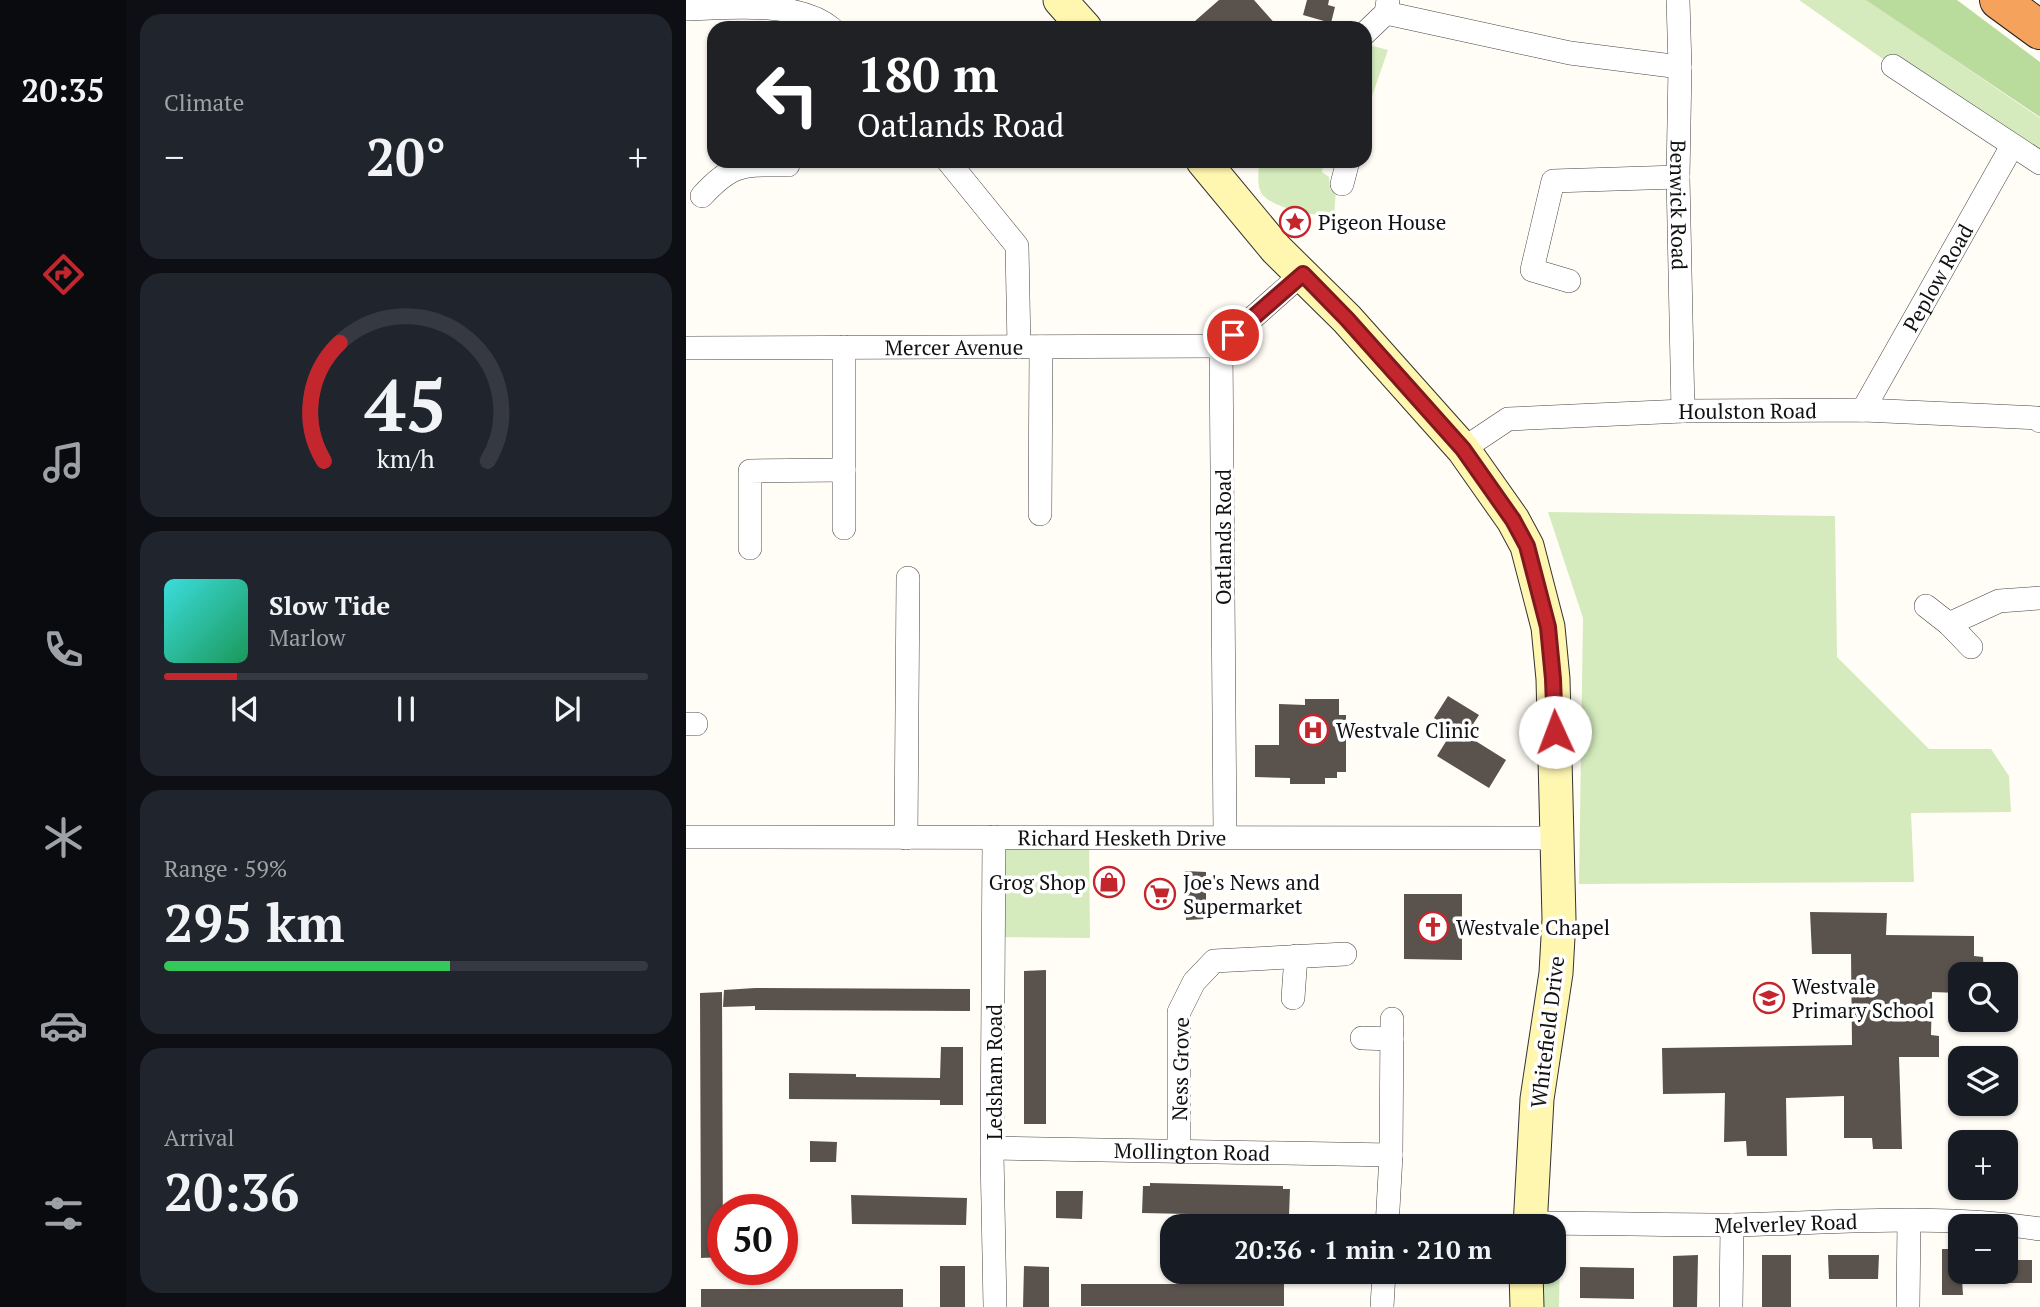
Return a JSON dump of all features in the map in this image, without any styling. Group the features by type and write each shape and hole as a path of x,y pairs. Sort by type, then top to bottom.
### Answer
{"highway":[{"path":"1999,0 2040,30"}],"main road":[{"path":"1060,0 1079,21"},
{"name":"Whitefield Drive","path":"1216,168 1276,249 1347,319 1463,449 1513,520 1527,546 1535,572 1548,627 1553,679 1559,919 1556,973 1537,1099 1531,1214"},
{"path":"1527,1284 1527,1307"}],"street":[{"name":"Benwick Road","path":"1678,0 1678,177 1683,411"},
{"path":"1372,24 1387,6 1570,53 1680,67"},
{"path":"686,9 728,18 783,8 820,21"},
{"path":"1893,66 2040,163"},
{"name":"Peplow Road","path":"1863,410 2012,146"},
{"path":"702,196 720,176 738,168"},
{"path":"954,168 1017,246 1030,347 1040,514"},
{"path":"1342,184 1346,168"},
{"path":"1570,281 1532,270 1553,181 1678,177"},
{"path":"1222,346 1303,274"},
{"name":"Mercer Avenue","path":"686,348 1222,346"},
{"name":"Oatlands Road","path":"1222,346 1225,836"},
{"path":"844,347 844,528"},
{"name":"Houlston Road","path":"1463,449 1508,419 1683,411 1863,410 2036,418 2040,421"},
{"path":"750,548 750,471 844,470"},
{"path":"906,838 908,578"},
{"path":"1949,624 1999,601 2040,598"},
{"path":"1926,607 1949,624 1971,647"},
{"name":"Richard Hesketh Drive","path":"686,836 1558,838"},
{"name":"Ledsham Road","path":"994,836 996,1307"},
{"name":"Ness Grove","path":"1179,1150 1179,1012 1194,982 1214,961 1345,954"},
{"path":"1293,998 1296,956"},
{"path":"1362,1038 1392,1029 1388,1214"},
{"name":"Mollington Road","path":"994,1148 1391,1155"},
{"path":"1908,1307 1909,1221"},
{"name":"Melverley Road","path":"1566,1225 1909,1221 2003,1223 2040,1229"},
{"path":"1731,1307 1732,1224"},
{"path":"1382,1307 1383,1284"}],"green space":[{"path":"1799,0 1867,0 2040,118 2040,160 1893,66"},
{"path":"1866,0 1957,0 2040,62 2040,117"},
{"path":"1372,47 1388,50 1372,96"},
{"path":"1259,168 1322,168 1322,172 1329,177 1330,189 1336,191 1334,215 1295,211 1275,204 1262,194"},
{"path":"1548,512 1835,516 1837,657 1929,749 1991,749 2009,776 2011,812 1911,813 1914,882 1579,884 1583,618"},
{"path":"1089,836 1090,938 994,937 994,837"},
{"path":"1540,1284 1559,1284 1559,1307 1540,1307"}],"building":[{"path":"1219,0 1254,0 1273,21 1195,21"},
{"path":"1307,0 1329,0 1328,5 1335,7 1332,21 1303,15"},
{"path":"1448,696 1479,715 1466,735 1506,760 1489,788 1437,756 1453,730 1434,718"},
{"name":"Westvale Clinic","path":"1305,699 1339,699 1339,715 1346,715 1346,772 1337,772 1337,778 1325,778 1325,784 1290,784 1290,778 1255,777 1255,745 1279,745 1279,704 1305,705"},
{"path":"1185,871 1206,872 1206,919 1186,920"},
{"name":"Westvale Chapel","path":"1404,894 1462,894 1462,960 1404,959"},
{"path":"1810,912 1887,913 1886,935 1974,936 1974,956 1983,957 1983,962 1948,962 1948,993 1932,992 1931,1035 1939,1036 1939,1057 1899,1057 1902,1149 1873,1149 1872,1138 1844,1138 1844,1096 1786,1098 1787,1156 1747,1156 1746,1141 1724,1142 1725,1093 1663,1094 1662,1048 1852,1045 1851,954 1812,954"},
{"path":"1046,970 1046,1124 1024,1124 1024,971"},
{"path":"970,989 970,1011 755,1010 755,1006 723,1007 724,990"},
{"path":"722,992 723,1194 707,1194 707,1258 701,1258 700,993"},
{"path":"941,1047 963,1047 963,1105 940,1105 940,1100 789,1099 789,1073 940,1078"},
{"path":"810,1141 837,1142 836,1162 810,1162"},
{"path":"1150,1183 1283,1186 1283,1189 1290,1189 1289,1214 1142,1213 1143,1186 1150,1186"},
{"path":"1056,1191 1083,1191 1082,1219 1056,1218"},
{"path":"851,1195 967,1198 966,1225 852,1224"},
{"path":"1942,1249 1948,1249 1948,1284 1962,1284 1963,1295 1942,1295"},
{"path":"1698,1255 1697,1307 1673,1307 1673,1256"},
{"path":"1762,1255 1791,1255 1791,1307 1762,1307"},
{"path":"1828,1255 1879,1255 1878,1279 1829,1279"},
{"path":"2018,1260 2032,1260 2032,1283 2018,1283"},
{"path":"940,1266 965,1266 965,1307 940,1307"},
{"path":"1024,1266 1049,1267 1049,1307 1023,1307"},
{"path":"1580,1267 1634,1268 1634,1299 1580,1298"},
{"path":"1081,1284 1284,1284 1284,1306 1081,1306"},
{"path":"701,1289 903,1289 903,1307 701,1307"}],"place":[{"name":"Pigeon House","path":"1295,222"},
{"name":"Westvale Clinic","path":"1313,730"},
{"name":"Grog Shop","path":"1109,882"},
{"name":"Joe's News and Supermarket","path":"1160,894"},
{"name":"Westvale Chapel","path":"1433,927"},
{"name":"Westvale Primary School","path":"1769,998"}],"route":[{"path":"1233,335 1303,274 1347,319 1463,449 1513,520 1527,546 1548,627 1555,732"}]}
